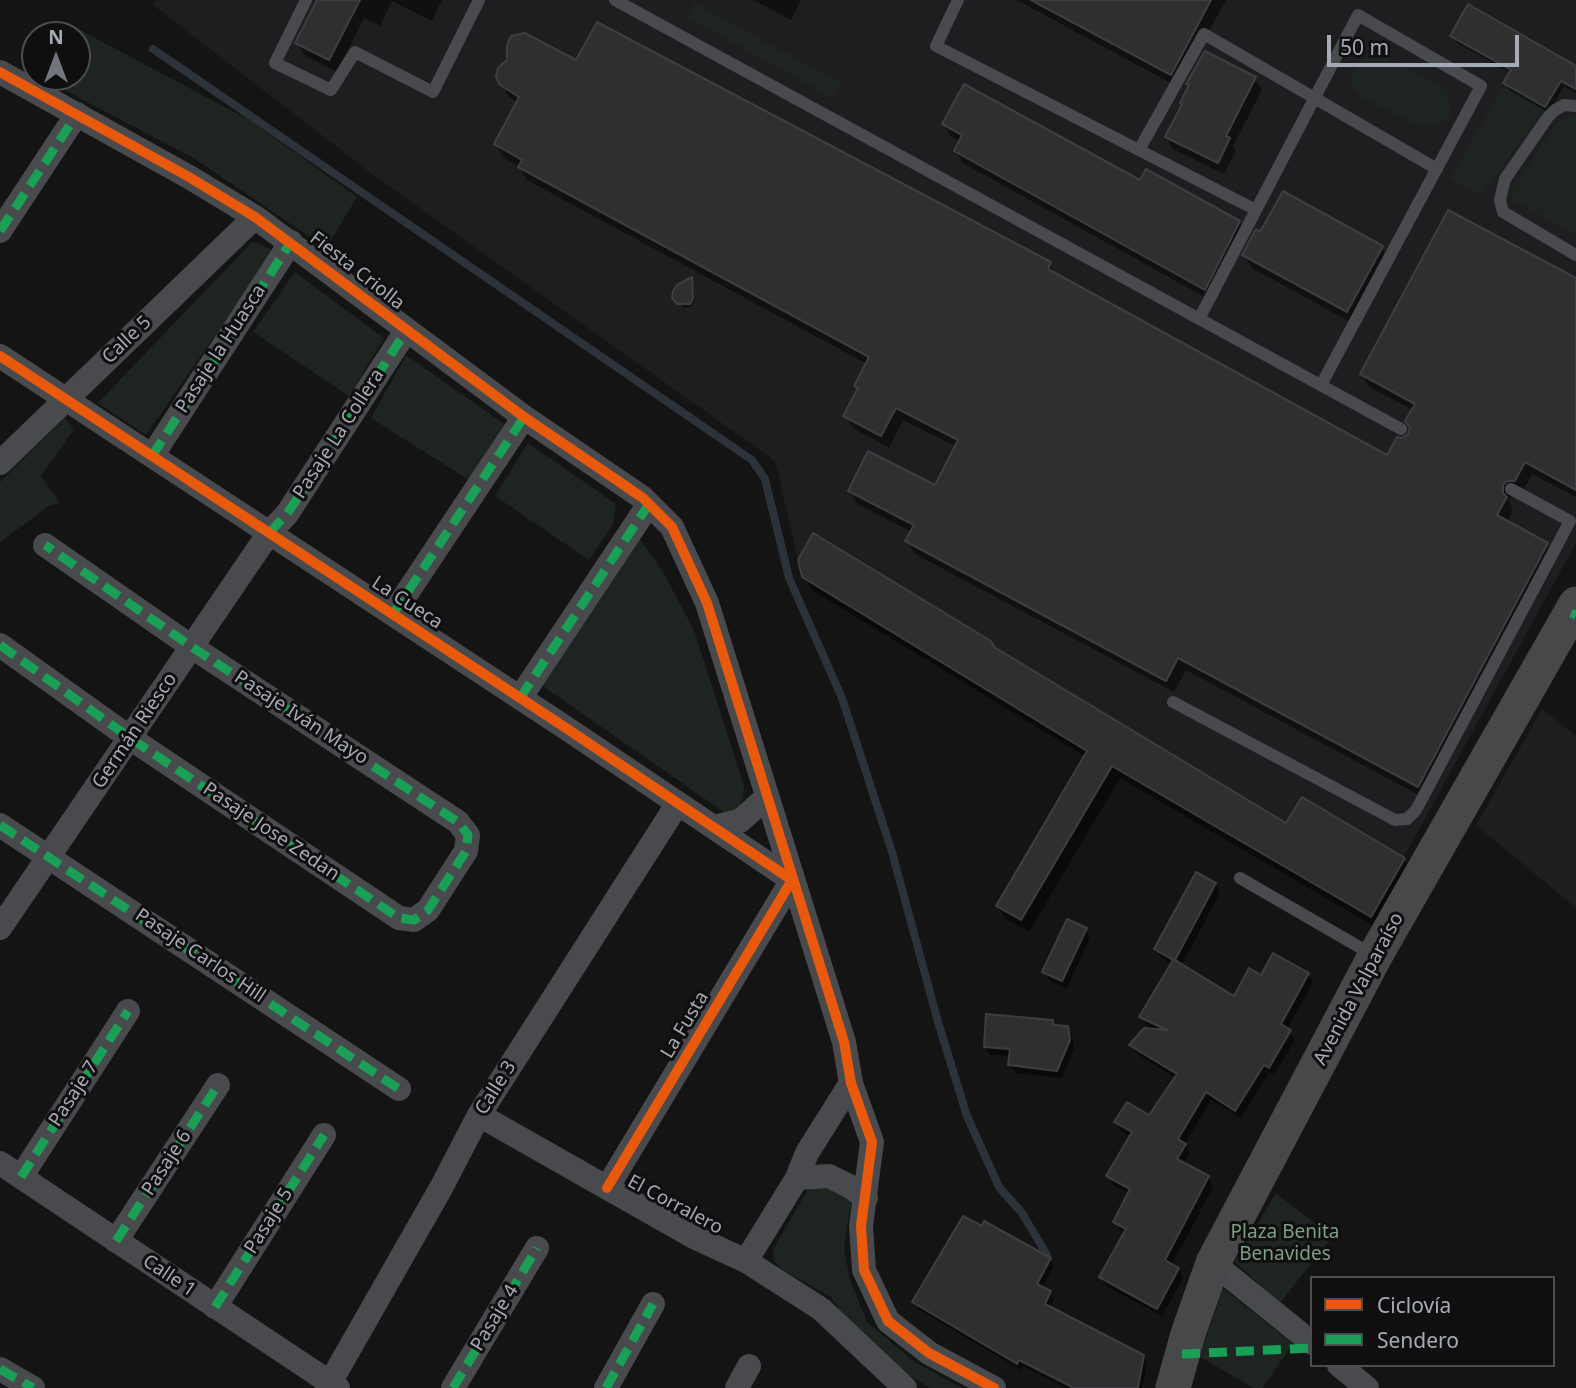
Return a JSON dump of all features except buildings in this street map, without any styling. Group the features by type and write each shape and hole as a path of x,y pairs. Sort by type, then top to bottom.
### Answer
{"main road":[{"name":"Avenida Valparaíso","path":"1173,1388 1188,1334 1213,1263 1375,956 1574,610"}],"street":[{"name":"Fiesta Criolla","path":"0,72 255,216 524,417 643,498 671,527 707,603 845,1042 851,1083 872,1142 861,1226 864,1270 888,1321 929,1353 994,1388"},
{"path":"0,231 77,114"},
{"name":"Calle 5","path":"0,463 255,216"},
{"name":"Pasaje la Huasca","path":"152,456 291,243"},
{"name":"Pasaje La Collera","path":"269,533 287,514 406,331"},
{"name":"La Cueca","path":"0,356 792,880"},
{"path":"393,614 524,417"},
{"path":"520,698 649,504"},
{"name":"Germán Riesco","path":"0,928 269,533"},
{"name":"Pasaje Iván Mayo","path":"45,545 458,822 468,835 466,851 428,910 414,920"},
{"name":"Pasaje Jose Zedan","path":"0,645 130,738 399,918 414,920"},
{"path":"713,827 740,821 767,797"},
{"name":"Calle 3","path":"332,1386 479,1115 678,803"},
{"name":"Pasaje Carlos Hill","path":"0,825 399,1089"},
{"name":"La Fusta","path":"607,1188 792,880"},
{"name":"Pasaje 7","path":"21,1177 128,1011"},
{"path":"746,1261 797,1178 807,1153 851,1083"},
{"name":"Pasaje 6","path":"116,1241 218,1085"},
{"name":"El Corralero","path":"479,1115 694,1237 746,1261 821,1309 905,1388"},
{"name":"Pasaje 5","path":"215,1307 324,1135"},
{"name":"Calle 1","path":"0,1163 332,1386"},
{"path":"797,1178 829,1176 866,1198"},
{"name":"Pasaje 4","path":"453,1388 537,1248"},
{"path":"1213,1263 1310,1341"},
{"path":"606,1388 653,1304"},
{"path":"737,1388 749,1366"},
{"path":"1341,1367 1367,1388"},
{"path":"0,1368 33,1388"}],"lane":[{"path":"306,0 275,63 331,90 355,52 433,92 479,0"},
{"path":"615,0 1401,429"},
{"path":"958,0 936,46 1256,210"},
{"path":"1199,319 1358,15 1481,86 1321,385"},
{"path":"1139,150 1204,34 1437,169"},
{"path":"1576,106 1564,105 1548,117 1505,179 1500,200 1503,212 1576,255"},
{"path":"1173,702 1395,820 1407,819 1416,810 1574,519 1511,489"},
{"path":"1240,878 1375,956"}],"shaded area":[{"path":"156,0 1576,0 1576,543 1371,917 802,577 775,461 372,174 153,5"},
{"path":"1542,709 1576,736 1576,908 1476,825"}],"green space":[{"path":"694,3 841,83 834,99 687,17"},
{"path":"91,36 251,121 357,197 326,248 195,159 66,91 91,91"},
{"path":"1374,50 1448,91 1450,117 1437,126 1420,126 1362,98 1350,76 1360,61"},
{"path":"1505,85 1545,107 1482,195 1450,178"},
{"path":"1576,115 1576,235 1514,201 1510,192 1558,122"},
{"path":"253,241 274,251 146,435 98,403"},
{"path":"295,272 384,338 349,396 253,332"},
{"path":"406,355 504,424 469,480 371,418"},
{"path":"65,418 74,429 41,476 60,503 50,505 0,542 0,482"},
{"path":"528,443 616,504 613,524 589,560 495,496"},
{"path":"638,536 663,572 694,630 744,786 738,811 725,813 540,684"},
{"path":"829,1186 852,1196 844,1248 850,1280 867,1322 913,1361 962,1388 931,1388 907,1374 853,1329 831,1297 781,1269 774,1260 773,1250 808,1189"},
{"name":"Plaza Benita Benavides","path":"1276,1193 1332,1237 1280,1303 1235,1262"},
{"path":"1223,1288 1293,1344 1262,1388 1254,1388 1200,1357"}],"waterway":[{"path":"153,49 752,460 765,479 789,578 842,698 892,852 938,1022 967,1116 999,1187 1022,1213 1047,1255 1044,1263"}],"marked path":[{"path":"0,231 77,114"},
{"path":"152,456 291,242"},
{"path":"269,533 287,514 406,331"},
{"path":"393,614 524,417"},
{"path":"520,698 649,504"},
{"path":"0,645 130,738 399,918 414,920 428,910 466,851 468,835 458,822 192,647 45,545"},
{"path":"1571,613 1576,615"},
{"path":"0,825 399,1089"},
{"path":"21,1177 128,1011"},
{"path":"116,1241 218,1085"},
{"path":"215,1307 324,1135"},
{"path":"453,1388 537,1248"},
{"path":"606,1388 653,1304"},
{"path":"1182,1354 1310,1348"},
{"path":"0,1369 33,1388"}],"cycle path":[{"path":"0,72 189,177 255,217 524,417 643,498 672,527 707,603 844,1042 851,1083 872,1142 861,1226 864,1270 888,1321 929,1353 994,1388"},
{"path":"0,356 792,880 607,1188"}]}
